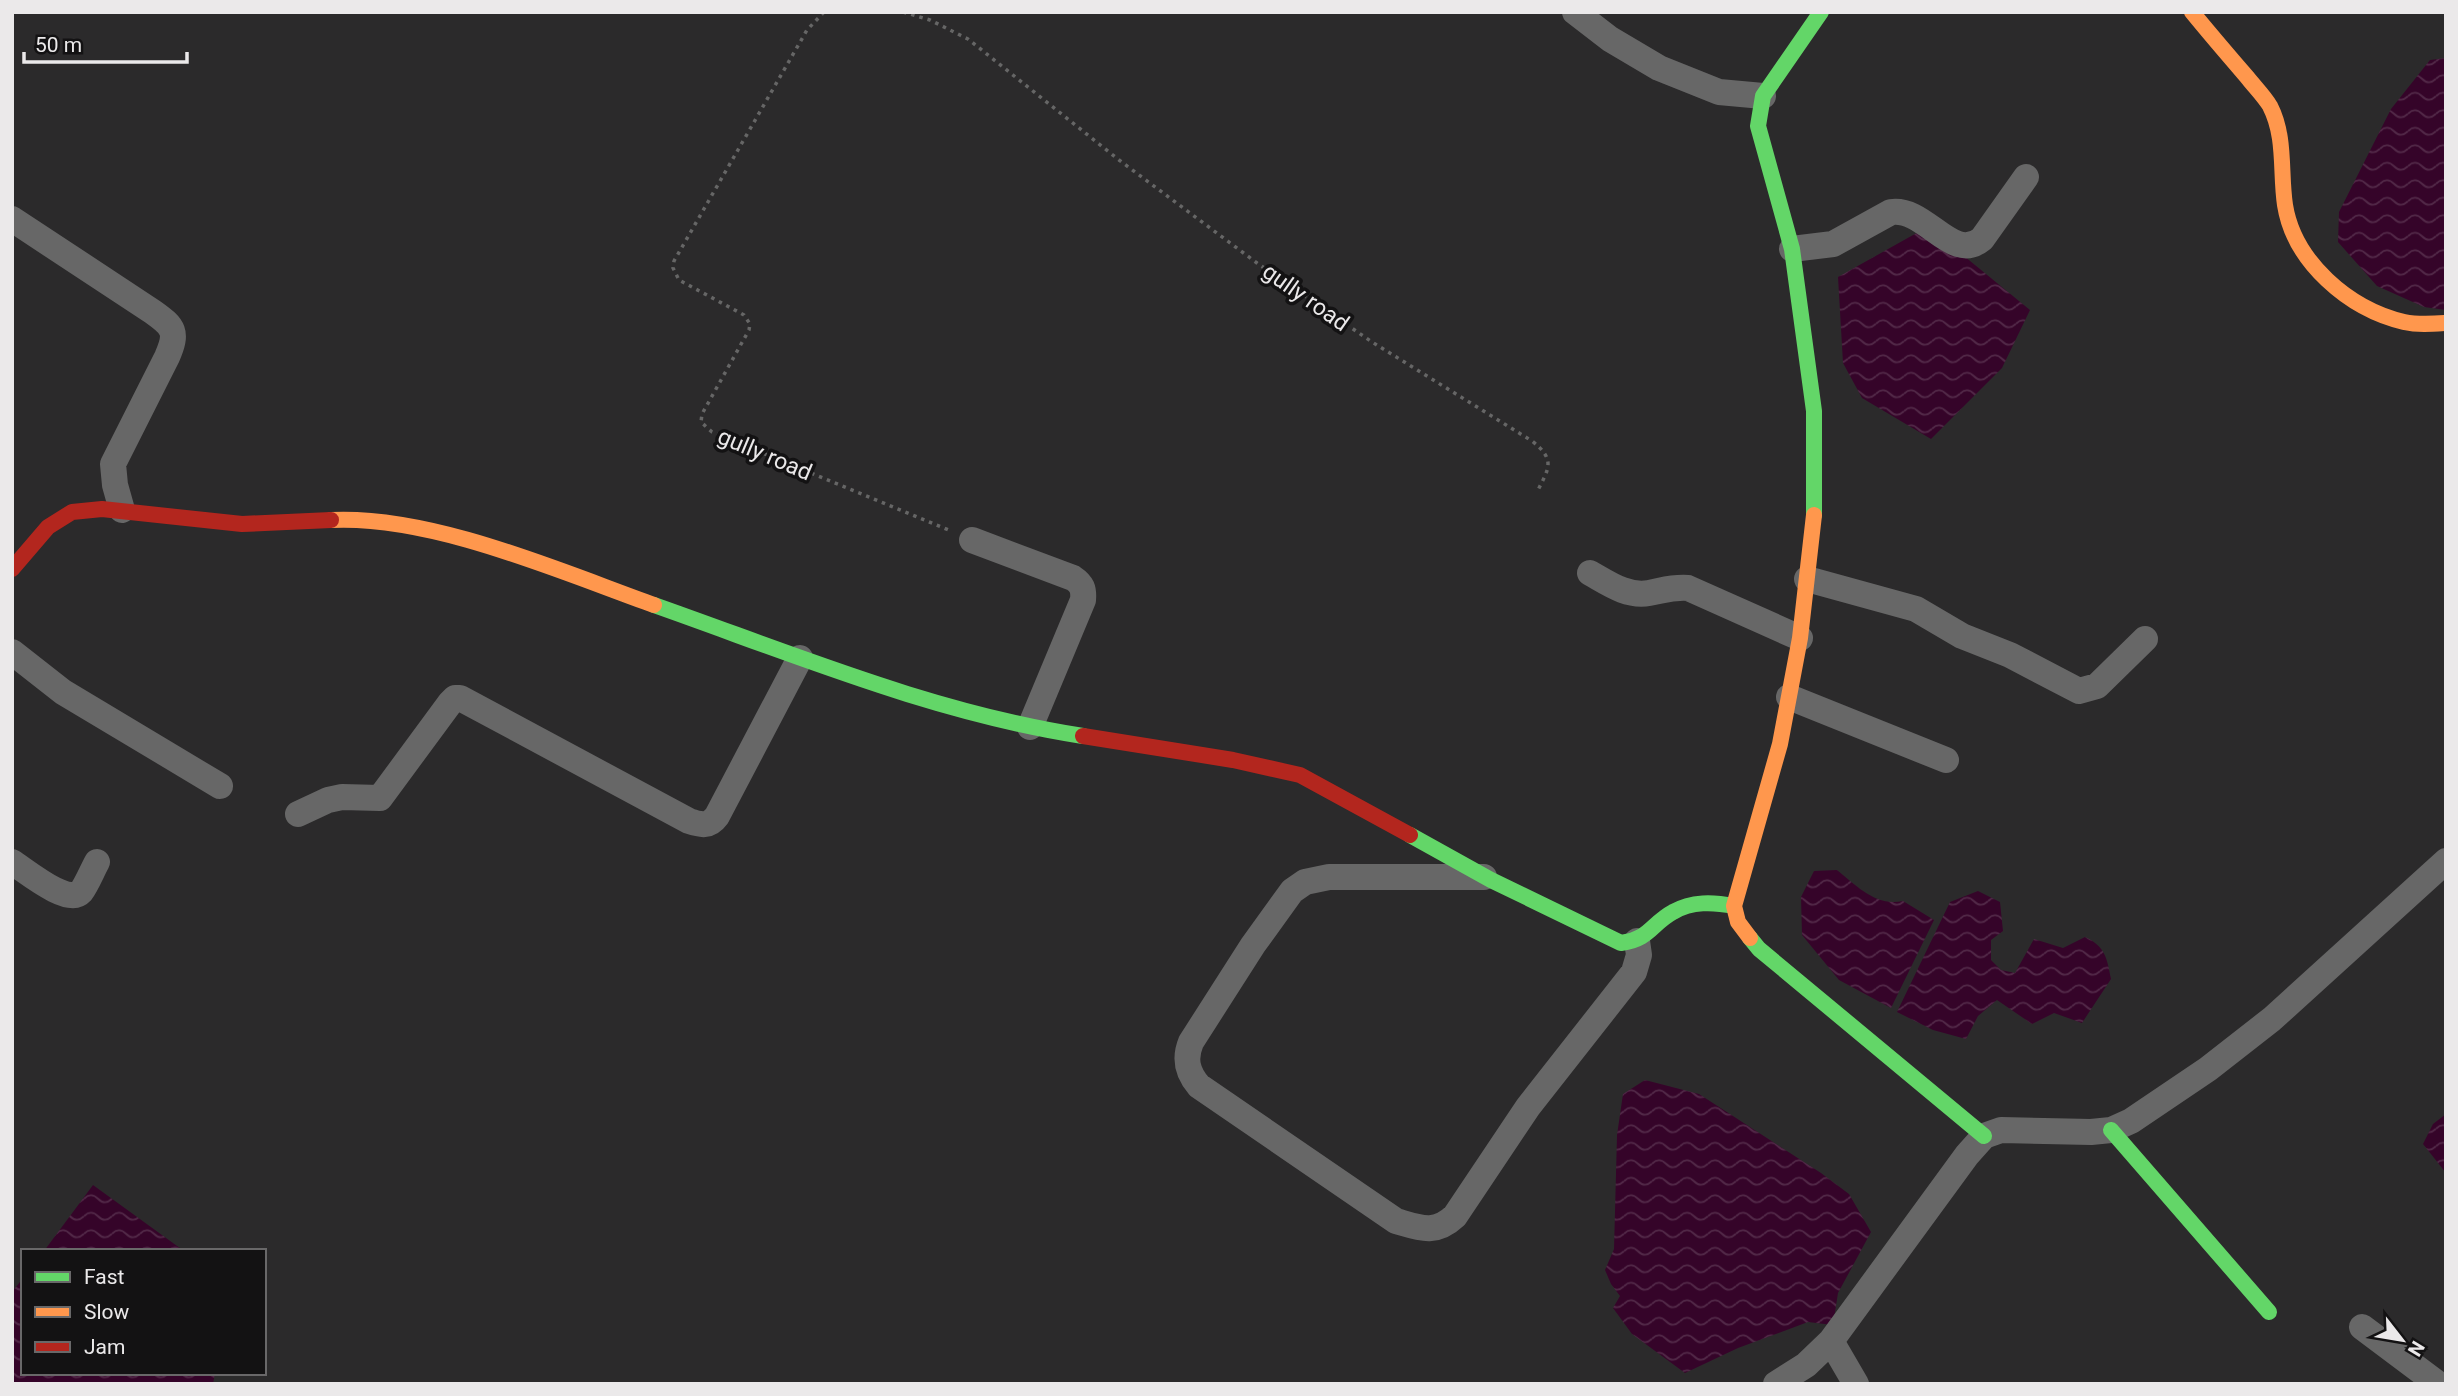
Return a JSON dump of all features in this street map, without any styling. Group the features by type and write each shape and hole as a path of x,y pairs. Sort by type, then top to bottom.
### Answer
{"street":[{"path":"1574,12 1610,39 1658,68 1719,92 1763,96"},
{"path":"1821,12 1763,96 1758,127 1792,249 1814,411 1814,523 1800,638 1780,744 1734,906 1738,922 1759,949 1984,1136"},
{"path":"2192,12 2269,104 2278,122 2283,194 2288,222 2302,252 2321,273 2354,300 2391,318 2424,325 2446,323"},
{"path":"1792,249 1833,244 1891,212 1899,211 1915,216 1956,245 1975,245 2026,177"},
{"path":"12,219 153,312 174,331 174,341 167,357 113,464 122,510"},
{"path":"12,569 48,527 72,512 122,510 242,524 348,519 419,528 505,552 863,681 973,714 1030,727 1234,760 1300,775 1486,877 1621,943 1637,941 1673,912 1697,903 1734,906"},
{"path":"972,540 1073,578 1084,590 1083,600 1030,727"},
{"path":"1590,573 1631,593 1647,593 1669,586 1688,588 1800,638"},
{"path":"1807,579 1916,609 1962,636 2010,655 2079,691 2097,685 2145,639"},
{"path":"12,653 63,692 220,786"},
{"path":"298,814 328,800 342,797 380,798 450,703 455,698 460,698 689,821 706,825 713,822 717,816 800,658"},
{"path":"1789,696 1946,760"},
{"path":"1776,1384 1806,1365 1831,1341 1966,1155 1984,1136 2001,1130 2111,1130 2139,1116 2208,1069 2272,1019 2446,861"},
{"path":"12,862 59,893 68,896 75,896 80,892 97,862"},
{"path":"1486,877 1328,877 1305,882 1292,891 1253,945 1192,1042 1187,1052 1190,1076 1199,1086 1396,1221 1433,1229 1445,1225 1455,1216 1528,1107 1634,972 1639,955 1637,941"},
{"path":"2111,1130 2269,1312"},
{"path":"2362,1327 2438,1384"},
{"path":"1831,1341 1856,1384"}],"path":[{"name":"gully road","path":"824,12 807,30 674,261 673,268 679,280 744,315 750,324 702,414 701,422 712,432 972,540"},
{"name":"gully road","path":"903,12 930,20 968,39 1119,160 1256,263 1372,342 1532,441 1549,459 1549,468 1537,492"}],"water":[{"path":"2446,58 2446,310 2424,307 2377,286 2338,242 2339,212 2391,109 2430,60"},
{"path":"1922,230 1942,238 2030,310 2002,368 1931,439 1862,398 1843,363 1838,277"},
{"path":"1837,870 1867,894 1884,901 1903,901 1934,920 1891,1008 1839,980 1802,935 1801,897 1814,871"},
{"path":"1978,891 2000,902 2003,931 1991,940 1991,960 2001,970 2015,973 2034,939 2063,948 2085,937 2101,949 2111,979 2082,1023 2054,1013 2032,1024 1997,1000 1978,1016 1966,1039 1933,1030 1897,1012 1950,902"},
{"path":"1645,1080 1699,1094 1849,1194 1871,1232 1838,1293 1833,1325 1808,1322 1738,1348 1685,1373 1632,1334 1613,1308 1620,1296 1605,1270 1614,1249 1617,1135 1623,1094"},
{"path":"2446,1114 2446,1173 2423,1144 2433,1124"},
{"path":"93,1185 181,1249 45,1249"},
{"path":"21,1281 21,1375 215,1375 213,1384 12,1384 12,1292"}],"traffic: fast":[{"path":"1814,515 1814,411 1792,249 1758,126 1763,96 1821,12"},
{"path":"654,605 919,698 1028,726 1083,736"},
{"path":"1410,835 1491,880 1621,943 1638,938 1680,908 1710,903 1734,906"},
{"path":"1750,938 1759,949 1984,1136"},
{"path":"2111,1130 2269,1312"}],"traffic: slow":[{"path":"2192,12 2270,106 2278,130 2285,205 2290,226 2312,264 2345,294 2383,316 2414,324 2446,323"},
{"path":"1750,938 1738,922 1734,906 1780,744 1800,638 1814,515"},
{"path":"331,520 411,526 453,536 537,562 654,605"}],"traffic: jam":[{"path":"12,569 48,527 72,512 102,509 242,524 331,520"},
{"path":"1083,736 1233,760 1300,775 1410,835"}]}
